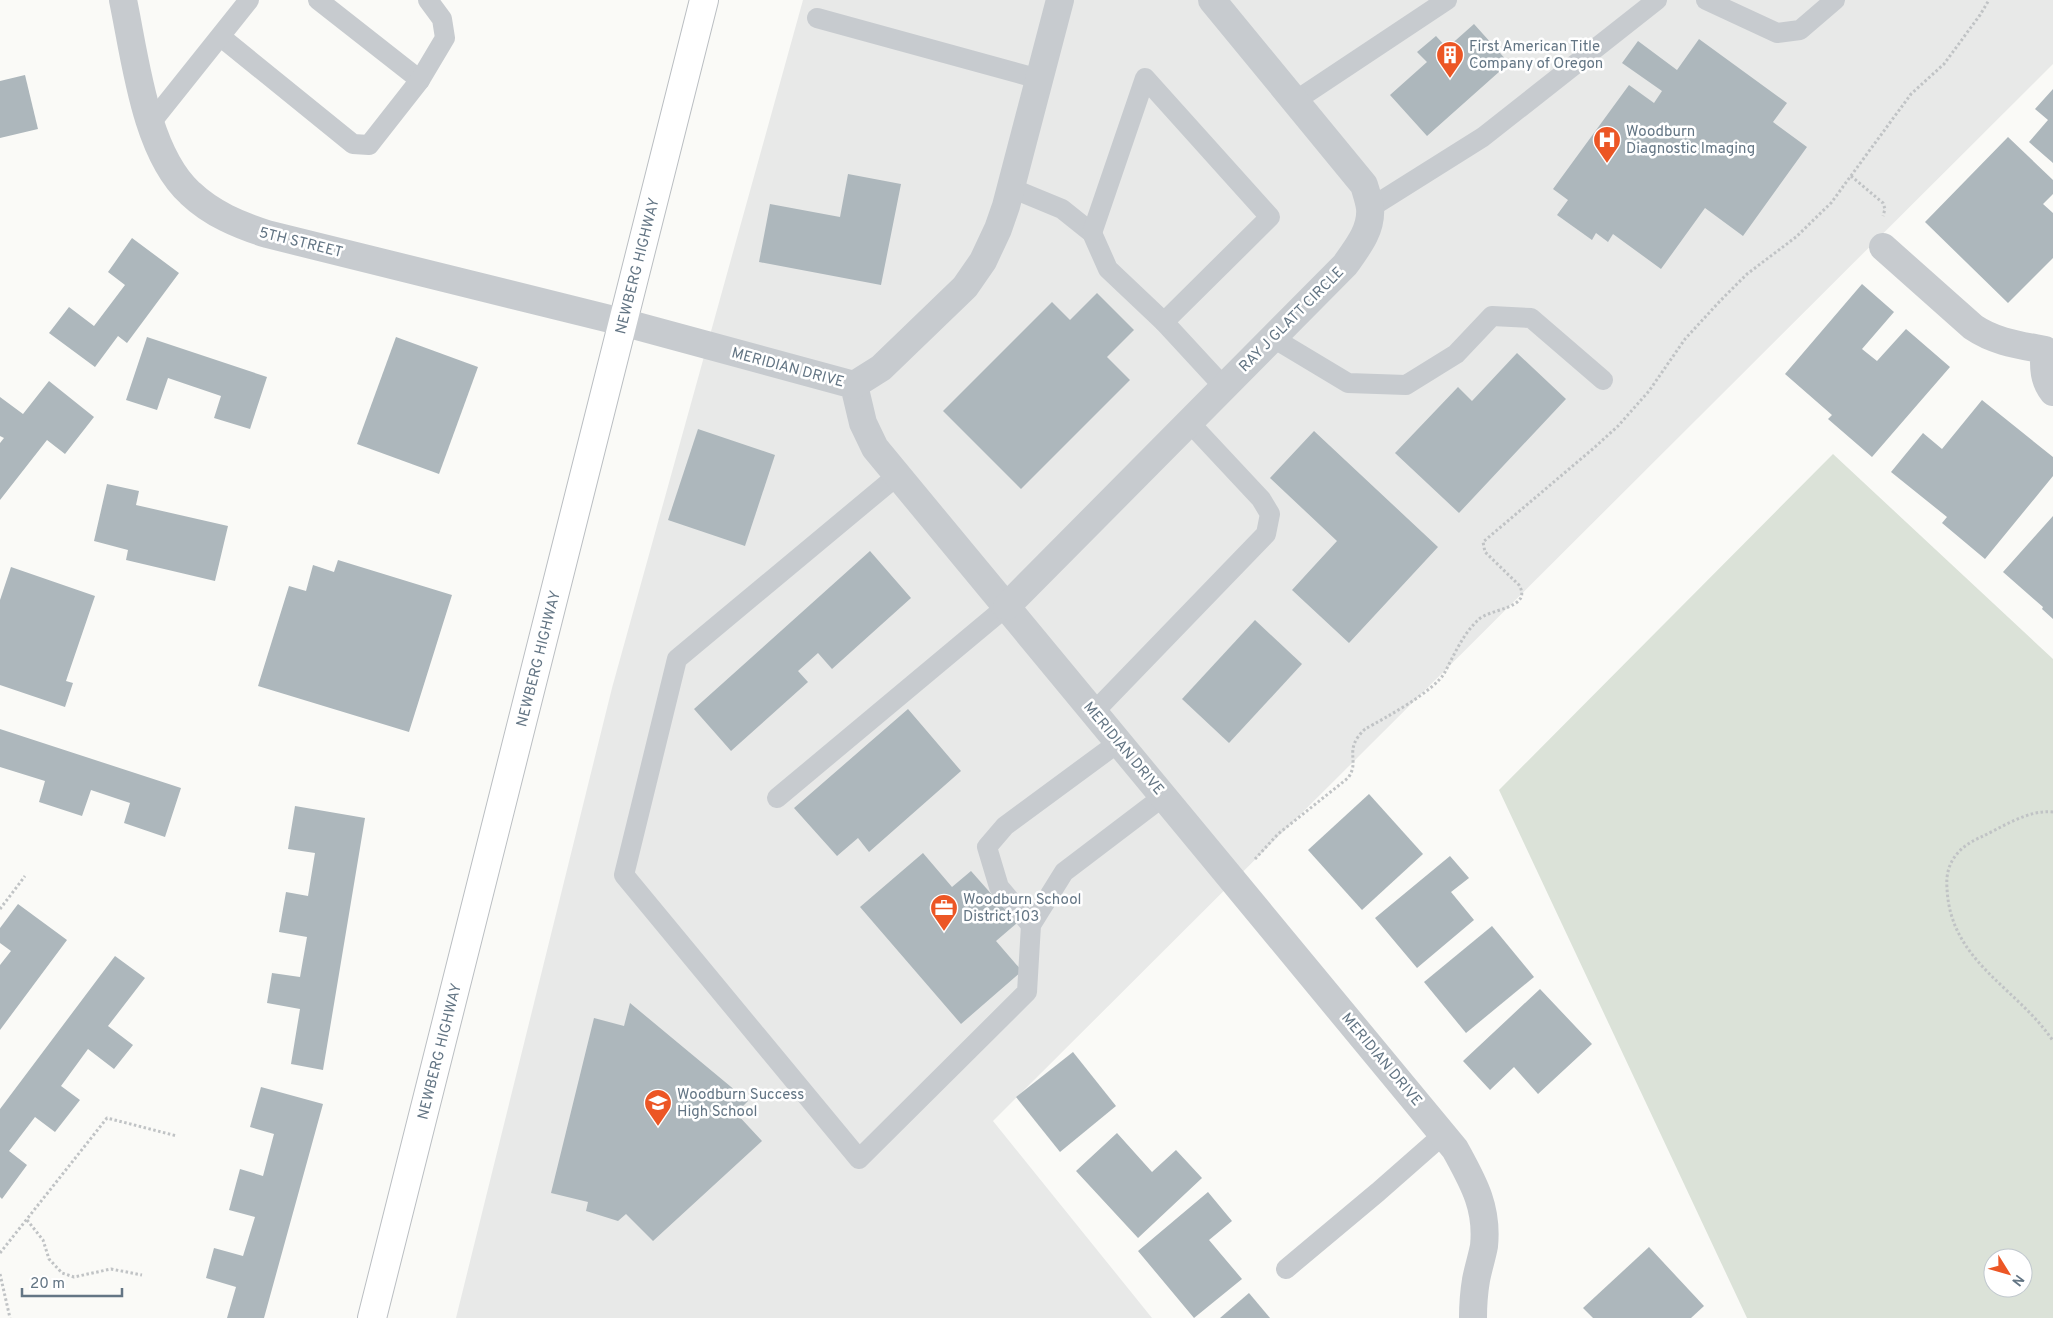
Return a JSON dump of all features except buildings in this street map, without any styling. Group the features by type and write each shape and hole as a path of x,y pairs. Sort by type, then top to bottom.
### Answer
{"main road":[{"name":"NEWBERG HIGHWAY","path":"372,1318 704,0"}],"street":[{"name":"5TH STREET","path":"123,0 150,124 162,152 174,174 189,193 226,218 245,227 622,322"},
{"path":"854,385 881,368 965,286 983,262 998,229 1011,188 1060,0"},
{"name":"RAY J GLATT CIRCLE","path":"1007,606 1345,265 1359,245 1367,229 1370,208 1364,185 1212,0"},
{"path":"1883,247 1973,327 1985,335 2002,342 2049,339 2043,364 2053,392"},
{"name":"MERIDIAN DRIVE","path":"622,322 854,385 864,423 875,448 1455,1149 1480,1200 1484,1219 1484,1246 1476,1281 1473,1318"}],"lane":[{"path":"150,124 249,0"},
{"path":"318,0 420,80"},
{"path":"221,37 353,144 369,145 420,80 445,38 442,19 428,0"},
{"path":"1295,101 1447,0"},
{"path":"1370,208 1483,137 1657,0"},
{"path":"1706,0 1777,33 1800,30 1835,0"},
{"path":"817,18 1038,79"},
{"path":"1092,233 1145,78 1270,217 1164,322"},
{"path":"1011,188 1062,209 1092,233 1108,269 1164,322 1224,387"},
{"path":"1273,338 1348,383 1406,385 1456,354 1492,316 1531,318 1603,380"},
{"path":"1094,712 1266,534 1270,514 1262,499 1190,422"},
{"path":"898,476 677,659 624,875 860,1159 1027,992 1031,925 1064,872 1169,802"},
{"path":"777,798 1007,606"},
{"path":"1031,925 999,887 986,847 1005,826 1119,742"},
{"path":"1286,1268 1378,1192 1444,1134"}],"path":[{"path":"1235,883 1278,834 1348,778 1353,771 1352,750 1357,737 1365,729 1423,693 1440,679 1454,653 1475,622 1481,617 1518,604 1522,598 1523,591 1520,584 1507,575 1484,552 1483,542 1618,426 1649,390 1685,340 1720,300 1747,274 1796,237 1831,203 1911,94 1944,64 1989,0"},
{"path":"1851,176 1883,203"},
{"path":"2053,812 2034,812 1966,844 1953,856 1946,876 1947,905 1954,927 1970,952 2044,1028 2053,1041"},
{"path":"0,909 25,876"},
{"path":"0,1252 107,1118 178,1136"},
{"path":"27,1220 43,1240 49,1259 62,1273 74,1277 110,1269 142,1275"},
{"path":"0,1274 10,1318"}],"shaded area":[{"path":"803,0 2053,0 2053,64 993,1121 1152,1318 456,1318 612,688"},
{"path":"1833,454 2053,659 2053,1318 1747,1318 1499,790"}],"place":[{"name":"First American Title Company of Oregon","path":"1450,79"},
{"name":"Woodburn Diagnostic Imaging","path":"1607,164"},
{"name":"Woodburn School District 103","path":"944,932"},
{"name":"Woodburn Success High School","path":"658,1127"}]}
